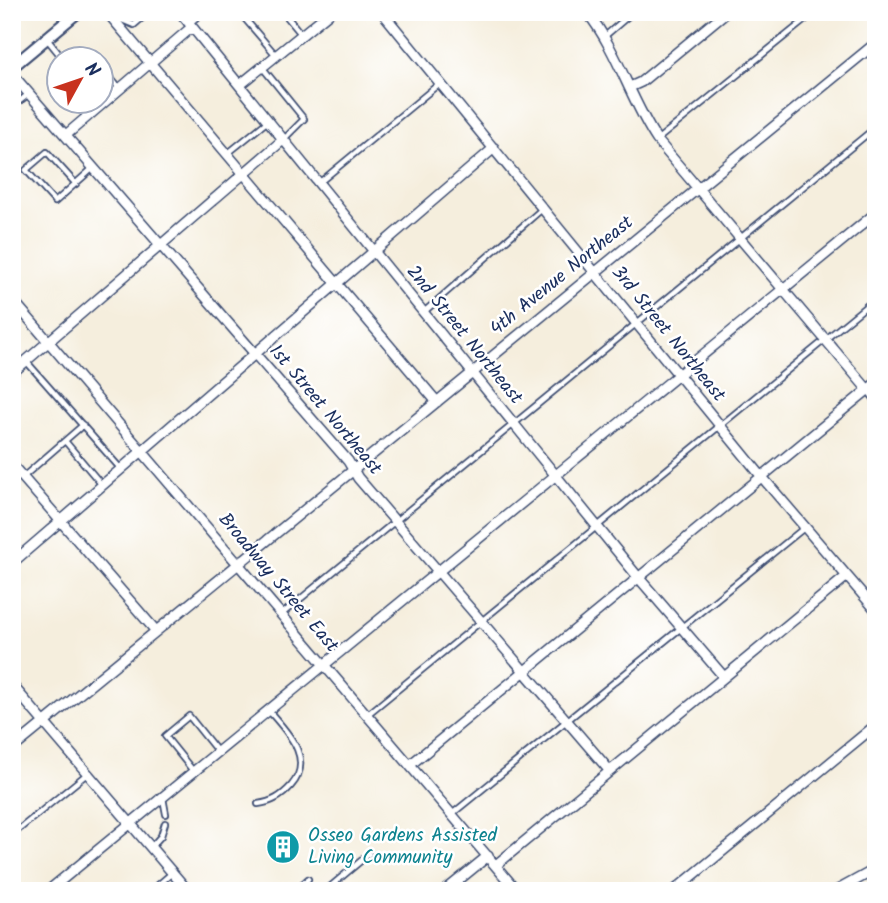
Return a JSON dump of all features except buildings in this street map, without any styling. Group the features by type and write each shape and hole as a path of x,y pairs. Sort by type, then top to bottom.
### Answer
{"street":[{"path":"107,12 120,22 150,63 437,402"},
{"name":"2nd Street Northeast","path":"180,12 638,577 724,677"},
{"path":"240,85 330,12"},
{"name":"3rd Street Northeast","path":"382,12 762,477 876,610"},
{"path":"410,765 872,387 825,340 657,140 605,36 587,12"},
{"path":"630,87 641,82 726,12"},
{"path":"13,65 46,39 71,14"},
{"path":"66,135 190,25"},
{"name":"4th Avenue Northeast","path":"12,749 876,43"},
{"name":"1st Street Northeast","path":"13,65 30,93 609,770"},
{"path":"12,373 284,139"},
{"path":"14,559 494,148"},
{"path":"48,891 876,213"},
{"name":"Broadway Street East","path":"12,299 517,891"},
{"path":"12,465 156,631"},
{"path":"496,865 847,576"},
{"path":"12,685 188,891"},
{"path":"674,891 685,887 876,725"},
{"path":"446,890 488,856"},
{"path":"836,891 876,869"}],"lane":[{"path":"120,12 120,22"},
{"path":"120,22 134,25 149,12"},
{"path":"190,25 203,12"},
{"path":"239,12 276,56"},
{"path":"283,12 302,35"},
{"path":"605,36 633,12"},
{"path":"657,140 815,12"},
{"path":"120,22 127,15"},
{"path":"46,39 52,46"},
{"path":"262,68 304,120 284,139"},
{"path":"319,182 441,83"},
{"path":"116,84 120,89"},
{"path":"12,107 30,93"},
{"path":"227,155 268,120"},
{"path":"282,614 876,127"},
{"path":"76,184 47,152 26,170 55,202 76,184 94,167"},
{"path":"424,312 542,208"},
{"path":"367,715 876,298"},
{"path":"26,361 121,469"},
{"path":"872,387 876,401"},
{"path":"23,477 83,425"},
{"path":"65,441 103,485"},
{"path":"452,814 805,527"},
{"path":"258,804 276,799 290,788 298,776 300,764 293,740 268,711"},
{"path":"194,772 165,736 189,716 218,752"},
{"path":"12,835 89,773"},
{"path":"163,797 166,814"},
{"path":"151,847 161,836 165,823"},
{"path":"325,891 369,853"},
{"path":"151,891 173,873"},
{"path":"295,891 308,879"}],"place":[{"name":"Osseo Gardens Assisted Living Community","path":"283,847"}]}
